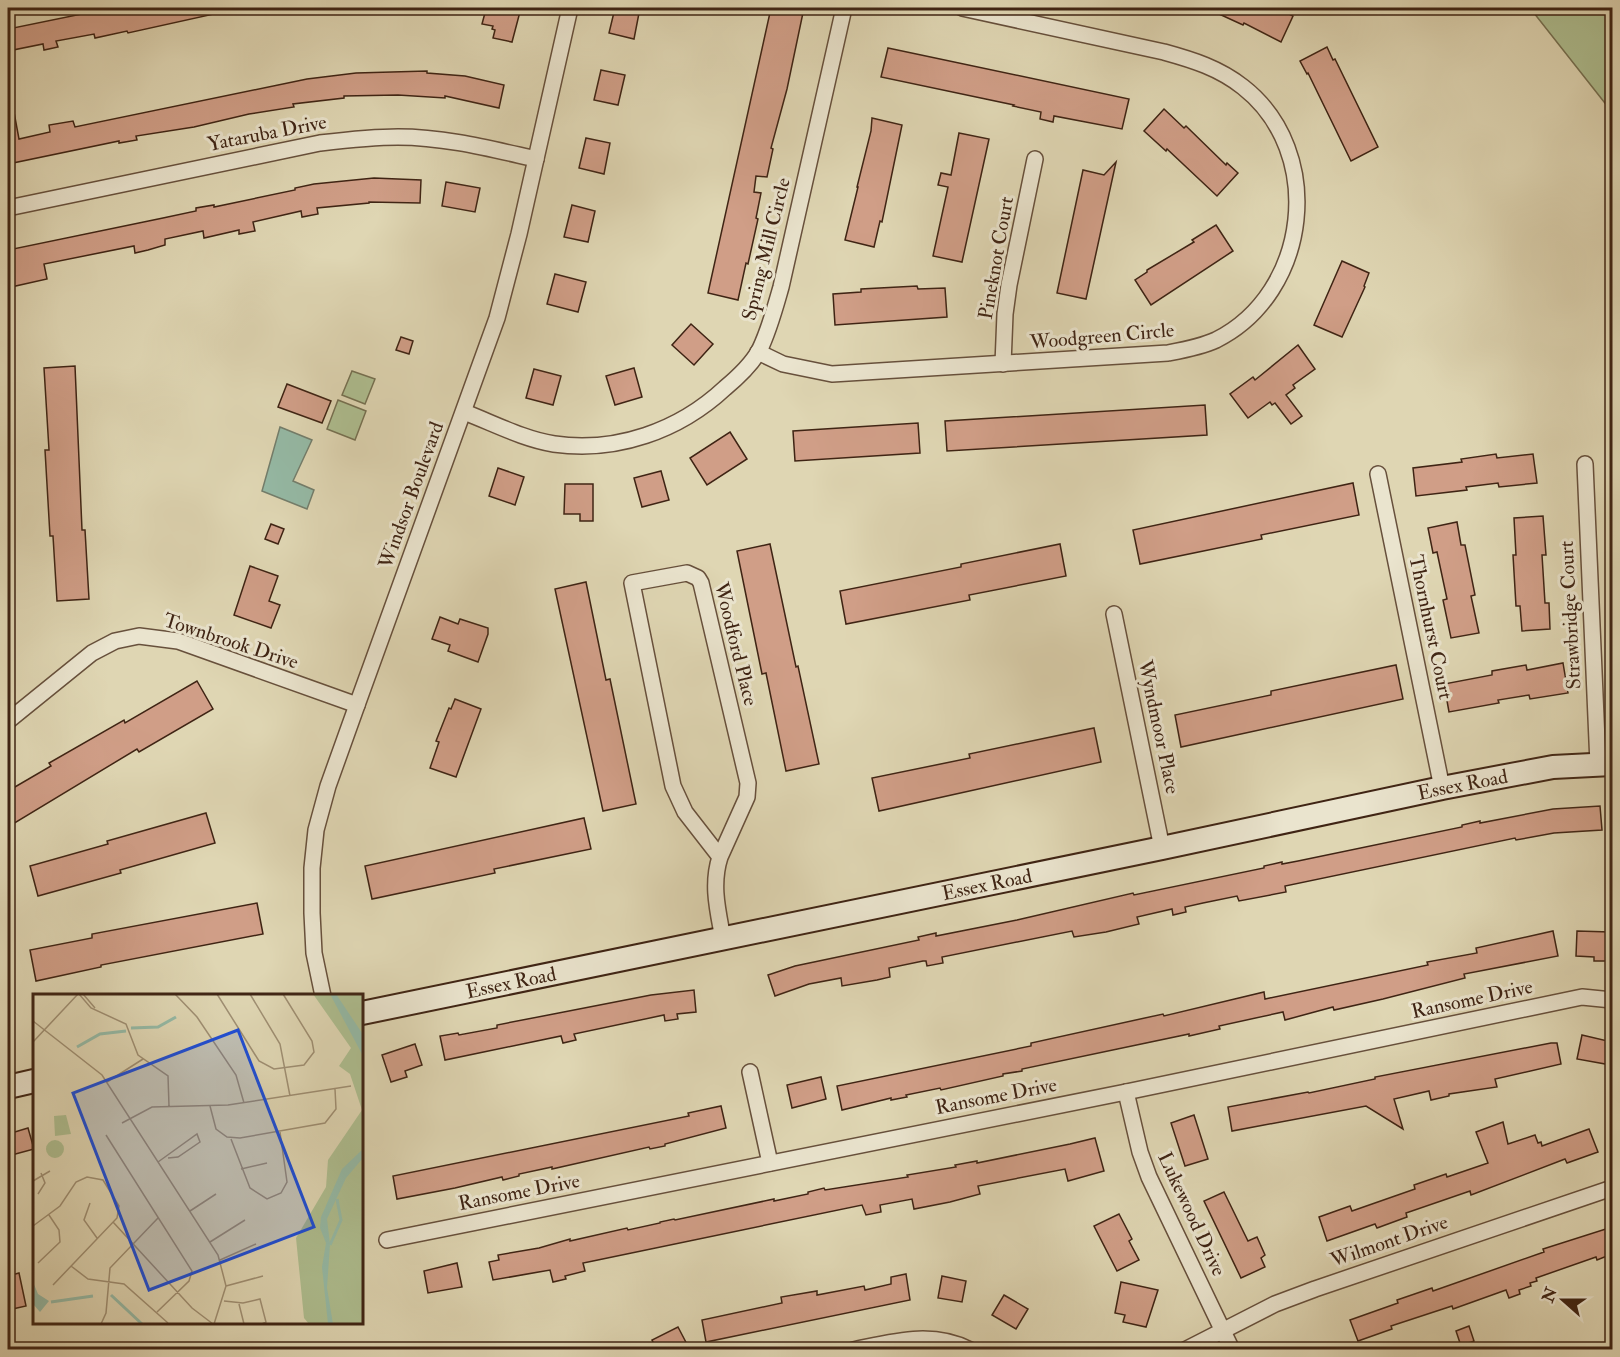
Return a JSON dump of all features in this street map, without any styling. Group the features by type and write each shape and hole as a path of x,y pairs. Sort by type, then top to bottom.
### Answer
{"street":[{"name":"Windsor Boulevard","path":"323,994 314,953 312,913 312,868 316,831 328,786 497,318 570,8"},
{"name":"Spring Mill Circle","path":"464,412 514,432 551,443 582,447 618,444 651,434 685,419 738,378 758,352 772,319 844,8"},
{"name":"Woodgreen Circle","path":"758,352 783,364 832,374 1168,353 1192,349 1216,340 1257,309 1276,285 1288,259 1295,230 1298,199 1294,166 1285,141 1268,113 1245,88 1222,72 1196,61 962,8"},
{"name":"Yataruba Drive","path":"8,208 320,143 359,138 435,139 470,144 536,159"},
{"name":"Pineknot Court","path":"1003,364 1009,285 1035,159"},
{"name":"Strawbridge Court","path":"1585,464 1605,764"},
{"name":"Thornhurst Court","path":"1378,474 1442,788"},
{"name":"Woodford Place","path":"720,857 685,812 673,786 632,584 687,573 698,578 701,583 748,783 747,797 715,873 715,891 723,939"},
{"name":"Wyndmoor Place","path":"1114,614 1162,848"},
{"name":"Townbrook Drive","path":"8,721 92,653 115,641 139,636 178,641 357,705"},
{"name":"Essex Road","path":"363,1013 1442,788 1554,767 1605,764"},
{"name":"Ransome Drive","path":"387,1240 1126,1092 1582,997 1612,1000"},
{"path":"750,1072 770,1163"},
{"path":"8,1083 33,1081"},
{"name":"Lukewood Drive","path":"1126,1092 1140,1152 1149,1177 1232,1350"},
{"name":"Wilmont Drive","path":"1185,1350 1275,1304 1612,1188"},
{"path":"853,1350 894,1341 938,1338 960,1344 970,1350"}],"shaded area":[{"path":"1530,8 1612,8 1612,112"},
{"path":"352,371 375,379 365,404 342,395"},
{"path":"338,400 366,411 355,440 327,429"},
{"path":"280,427 312,440 293,481 314,490 307,509 262,491"}],"building":[{"path":"111,8 214,8 214,14 128,33 127,31 95,38 94,34 56,41 58,47 44,50 43,44 8,51 8,29"},
{"path":"497,8 521,8 512,42 493,38 495,30 492,29 493,26 482,24 486,9 496,11"},
{"path":"615,8 640,8 634,39 609,33"},
{"path":"771,8 804,8 787,89 771,148 773,149 767,177 756,176 754,192 761,193 756,218 758,219 738,300 708,293"},
{"path":"1206,8 1277,8 1293,16 1281,42 1244,23 1243,25"},
{"path":"1327,47 1378,147 1351,161 1300,61"},
{"path":"888,48 1129,99 1122,129 1054,116 1053,122 1040,119 1041,112 881,77"},
{"path":"601,70 625,75 618,105 594,100"},
{"path":"427,71 427,73 465,76 504,85 499,108 445,96 445,98 398,95 344,96 344,98 293,104 294,107 136,136 137,140 119,143 119,141 8,164 8,113 14,112 19,139 50,132 49,125 73,121 75,127 307,79 356,73"},
{"path":"1164,109 1238,173 1217,196 1167,149 1166,151 1144,131"},
{"path":"872,118 902,125 882,222 880,221 874,247 845,240 871,131"},
{"path":"959,133 989,139 962,262 933,256 948,187 938,185 941,173 951,175"},
{"path":"586,138 610,143 604,174 579,168"},
{"path":"1116,162 1086,299 1057,293 1083,170 1104,175"},
{"path":"374,178 421,180 420,203 369,202 317,208 318,214 302,217 301,211 253,222 255,231 239,234 239,230 204,238 203,231 165,239 165,245 135,253 134,246 44,264 47,279 11,287 8,250 196,211 196,208 214,205 214,207 295,190 295,188 314,184"},
{"path":"446,182 480,188 475,212 442,206"},
{"path":"572,205 595,211 588,242 564,237"},
{"path":"1216,225 1233,251 1151,305 1135,280"},
{"path":"1342,261 1369,273 1342,337 1314,325"},
{"path":"555,274 586,282 578,312 547,304"},
{"path":"917,286 918,289 945,288 947,317 835,325 833,294 861,292 861,289"},
{"path":"691,324 713,344 694,365 672,345"},
{"path":"401,337 413,341 409,354 396,350"},
{"path":"1298,345 1315,369 1293,385 1295,388 1286,395 1302,416 1291,424 1275,403 1272,405 1270,402 1248,418 1230,394 1253,377 1255,380"},
{"path":"75,366 82,530 85,530 89,599 57,601 53,536 50,536 45,450 49,450 44,368"},
{"path":"634,368 642,397 615,405 606,376"},
{"path":"534,369 561,376 553,405 526,398"},
{"path":"287,384 331,401 322,423 278,407"},
{"path":"1205,405 1207,435 947,451 945,421"},
{"path":"918,423 920,453 795,461 793,431"},
{"path":"730,432 747,459 707,485 690,458"},
{"path":"1496,454 1497,458 1533,454 1537,483 1499,487 1498,483 1466,487 1467,490 1416,496 1413,468 1462,462 1461,459"},
{"path":"498,468 524,477 515,505 489,496"},
{"path":"661,471 669,500 642,507 634,478"},
{"path":"1353,483 1359,515 1261,535 1262,539 1140,564 1133,530"},
{"path":"565,484 593,484 593,521 580,521 580,514 564,514"},
{"path":"1543,516 1546,555 1542,555 1545,603 1549,603 1550,629 1522,631 1520,606 1516,606 1513,555 1516,555 1514,518"},
{"path":"1457,522 1461,545 1465,545 1475,595 1471,596 1479,633 1451,638 1443,600 1447,599 1437,552 1433,553 1428,528"},
{"path":"271,524 284,529 278,544 265,539"},
{"path":"770,544 819,764 786,771 766,673 762,674 737,551"},
{"path":"1060,544 1066,576 969,595 970,600 846,624 840,591 961,567 961,564"},
{"path":"250,566 278,576 269,601 280,605 271,628 234,615"},
{"path":"586,582 606,680 610,679 636,804 603,811 555,589"},
{"path":"440,617 458,624 460,619 488,628 478,662 448,651 450,645 432,639"},
{"path":"1563,663 1568,693 1530,699 1529,695 1449,712 1444,684 1492,675 1492,671 1526,665 1527,670"},
{"path":"1396,665 1403,699 1181,747 1175,715 1271,695 1271,691"},
{"path":"197,681 213,709 139,752 137,749 8,827 8,791 51,766 49,763 124,720 125,723"},
{"path":"455,699 481,709 456,777 430,768 439,742 436,741"},
{"path":"1094,728 1101,762 879,811 872,778 970,758 969,754"},
{"path":"1600,806 1602,830 1554,833 1516,840 1515,838 1285,886 1286,892 1239,901 1237,896 1185,907 1186,912 1173,915 1172,909 1137,917 1139,924 1106,932 1074,937 1072,931 942,957 943,963 927,966 926,961 923,961 889,968 890,977 877,980 842,986 841,978 809,984 775,996 768,975 795,966 919,940 918,937 936,933 936,936 1017,920 1133,893 1134,895 1264,868 1264,866 1282,862 1282,864 1298,861 1462,827 1462,825 1480,821 1480,823 1553,809"},
{"path":"206,813 215,843 38,896 30,866"},
{"path":"584,818 591,849 494,869 495,873 372,899 365,866"},
{"path":"257,903 263,934 101,965 101,967 36,981 30,950 92,938 92,934"},
{"path":"1553,931 1558,956 1464,974 1465,978 1334,1010 1333,1007 1285,1020 1283,1012 1219,1026 1220,1029 1189,1036 1189,1034 1022,1069 1022,1071 1003,1074 1003,1076 842,1110 837,1086 1031,1046 1031,1043 1163,1014 1164,1016 1264,992 1265,999 1428,965 1427,962 1477,953 1476,948"},
{"path":"1577,931 1610,932 1610,957 1607,957 1607,961 1594,961 1594,957 1576,956"},
{"path":"694,990 696,1012 677,1014 678,1019 665,1021 664,1015 574,1034 576,1040 563,1043 561,1036 445,1060 440,1036 497,1028 497,1025 651,995"},
{"path":"1582,1035 1612,1042 1611,1065 1577,1059"},
{"path":"1557,1043 1561,1064 1495,1079 1497,1087 1449,1094 1449,1096 1431,1100 1429,1091 1394,1099 1403,1129 1366,1106 1232,1131 1228,1107 1309,1093 1375,1079 1375,1077"},
{"path":"415,1044 422,1065 405,1071 407,1077 391,1082 382,1055"},
{"path":"821,1077 826,1099 792,1108 787,1085"},
{"path":"721,1106 726,1128 665,1144 665,1146 650,1149 649,1147 552,1169 552,1167 519,1174 519,1176 503,1180 502,1177 397,1199 393,1176 689,1116 688,1113"},
{"path":"1194,1115 1208,1159 1185,1166 1171,1123"},
{"path":"1503,1122 1508,1144 1535,1135 1542,1146 1589,1129 1598,1152 1567,1163 1565,1159 1471,1195 1470,1191 1406,1213 1407,1217 1377,1228 1375,1224 1327,1241 1319,1217 1350,1206 1352,1211 1415,1189 1414,1185 1488,1163 1476,1132"},
{"path":"28,1128 33,1149 8,1156 8,1134"},
{"path":"1095,1138 1104,1171 1068,1181 1065,1169 978,1186 980,1194 914,1209 912,1199 880,1205 881,1212 866,1215 862,1205 583,1263 585,1271 553,1282 550,1270 493,1280 489,1262 499,1260 498,1255 539,1248 570,1239 570,1241 627,1228 628,1230 774,1199 774,1201 824,1188 825,1190 908,1177 907,1175"},
{"path":"1224,1192 1248,1241 1257,1237 1265,1255 1261,1258 1265,1267 1241,1278 1204,1201"},
{"path":"1119,1214 1132,1239 1129,1241 1139,1260 1117,1271 1094,1226"},
{"path":"1612,1227 1612,1254 1597,1260 1596,1257 1536,1278 1537,1281 1530,1283 1531,1286 1519,1290 1520,1294 1509,1298 1506,1290 1453,1309 1452,1306 1391,1326 1392,1329 1358,1341 1350,1320 1398,1303 1397,1300 1432,1288 1433,1291 1544,1252 1543,1249"},
{"path":"457,1263 462,1287 428,1293 424,1271"},
{"path":"19,1273 26,1306 8,1310 8,1276"},
{"path":"906,1274 910,1300 706,1342 702,1320 782,1303 781,1297 817,1291 817,1295 864,1286 865,1290 891,1284 891,1277"},
{"path":"942,1276 966,1281 962,1302 938,1298"},
{"path":"1121,1282 1158,1290 1146,1327 1123,1322 1125,1315 1115,1313"},
{"path":"1004,1295 1028,1309 1016,1329 992,1315"},
{"path":"1469,1326 1474,1341 1461,1346 1456,1331"},
{"path":"678,1327 690,1350 657,1350 652,1340"}]}
